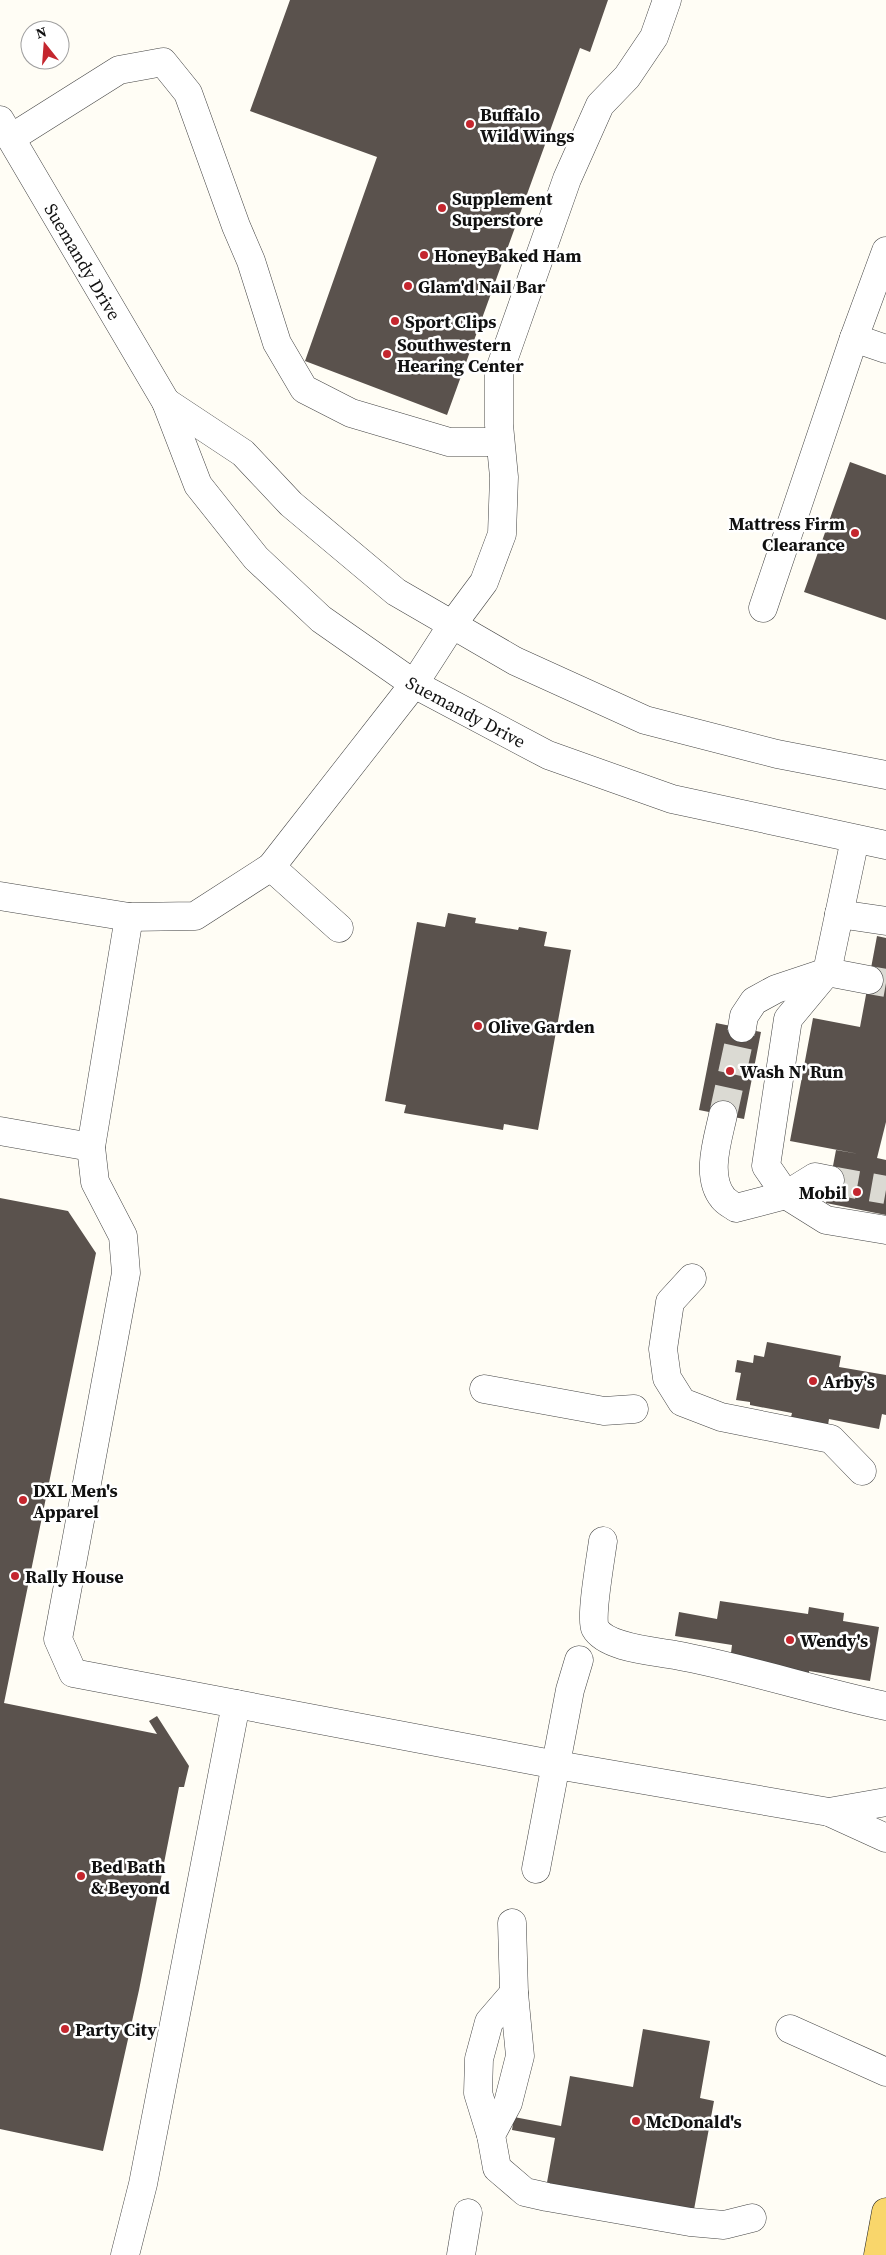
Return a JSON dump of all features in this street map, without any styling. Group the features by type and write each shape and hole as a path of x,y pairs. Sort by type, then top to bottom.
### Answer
{"main road":[{"path":"878,2255 886,2212"}],"street":[{"path":"0,896 129,917 195,916 271,867 414,684 452,625 484,582 502,534 504,477 500,442 499,372 567,179 600,106 628,77 654,37 667,0"},
{"path":"5,129 119,70 164,62 188,93 236,226 251,261 277,343 304,389 351,413 449,442 500,442"},
{"name":"Suemandy Drive","path":"5,129 166,402 198,485 256,558 321,619 414,684 548,755 672,799 886,845"},
{"path":"763,608 854,338 886,251"},
{"path":"854,338 886,350"},
{"name":"Suemandy Drive","path":"166,402 243,453 291,504 396,592 514,661 646,720 777,754 886,775"},
{"path":"854,839 827,972 788,1019 766,1166 786,1195 826,1220 886,1230"},
{"path":"271,867 339,928"},
{"path":"839,914 886,921"},
{"path":"129,917 91,1147 95,1182 123,1236 126,1274 58,1639 73,1673 557,1765 829,1812 886,1838"},
{"path":"742,1028 744,1016 754,1001 776,988 827,972 869,980"},
{"path":"723,1115 714,1163 716,1182 723,1198 736,1208 786,1195 816,1177 830,1180"},
{"path":"0,1131 91,1147"},
{"path":"692,1278 670,1302 663,1349 667,1378 682,1402 721,1417 831,1440 862,1470"},
{"path":"484,1389 604,1411 634,1409"},
{"path":"603,1541 593,1618 593,1626 602,1637 624,1645 708,1661 886,1706"},
{"path":"536,1870 570,1690 579,1660"},
{"path":"125,2255 143,2184 236,1704"},
{"path":"829,1812 886,1802"},
{"path":"491,2135 508,2103 520,2056 514,1993 512,1923"},
{"path":"514,1993 490,2022 480,2059 478,2093 491,2135 497,2168 525,2192 690,2222 724,2225 752,2218"},
{"path":"790,2029 886,2072"},
{"path":"461,2255 468,2213"}],"building":[{"path":"290,0 608,0 590,52 580,48 447,415 305,361 377,157 250,111"},
{"name":"Mattress Firm Clearance","path":"850,462 886,475 886,620 804,592"},
{"name":"Olive Garden","path":"448,913 476,918 475,923 518,930 519,927 547,932 544,946 571,950 538,1130 504,1124 503,1130 404,1113 406,1105 385,1101 417,922 445,927"},
{"path":"877,936 886,938 886,1122 877,1158 886,1160 886,1215 826,1203 836,1150 859,1154 790,1141 813,1018 860,1027"},
{"name":"Wash N' Run","path":"716,1023 761,1032 744,1119 699,1110"},
{"path":"0,1198 68,1211 96,1253 4,1703 157,1734 149,1721 157,1716 189,1766 184,1787 179,1787 139,1990 103,2151 0,2129"},
{"name":"Arby's","path":"767,1342 841,1356 839,1367 886,1375 886,1415 882,1414 879,1429 829,1419 827,1431 790,1421 792,1413 750,1405 750,1402 736,1400 741,1373 735,1372 737,1360 753,1363 754,1355 764,1357"},
{"name":"Wendy's","path":"720,1601 808,1614 809,1607 844,1613 843,1621 879,1627 870,1681 809,1671 809,1675 774,1669 775,1664 743,1659 730,1661 732,1645 675,1636 679,1612 717,1619"},
{"name":"McDonald's","path":"643,2029 710,2041 700,2098 714,2101 693,2215 546,2188 555,2138 512,2130 514,2117 561,2126 570,2076 633,2087"}],"tunnel":[{"path":"869,980 886,983"},
{"path":"723,1115 742,1028"},
{"path":"830,1180 886,1190"}],"place":[{"name":"Buffalo Wild Wings","path":"470,124"},
{"name":"Supplement Superstore","path":"442,208"},
{"name":"HoneyBaked Ham","path":"424,255"},
{"name":"Glam'd Nail Bar","path":"408,286"},
{"name":"Sport Clips","path":"395,321"},
{"name":"Southwestern Hearing Center","path":"387,354"},
{"name":"Mattress Firm Clearance","path":"855,533"},
{"name":"Olive Garden","path":"478,1026"},
{"name":"Wash N' Run","path":"730,1071"},
{"name":"Mobil","path":"857,1192"},
{"name":"Arby's","path":"813,1381"},
{"name":"DXL Men's Apparel","path":"23,1500"},
{"name":"Rally House","path":"15,1576"},
{"name":"Wendy's","path":"790,1640"},
{"name":"Bed Bath & Beyond","path":"81,1876"},
{"name":"Party City","path":"65,2029"},
{"name":"McDonald's","path":"636,2121"}]}
